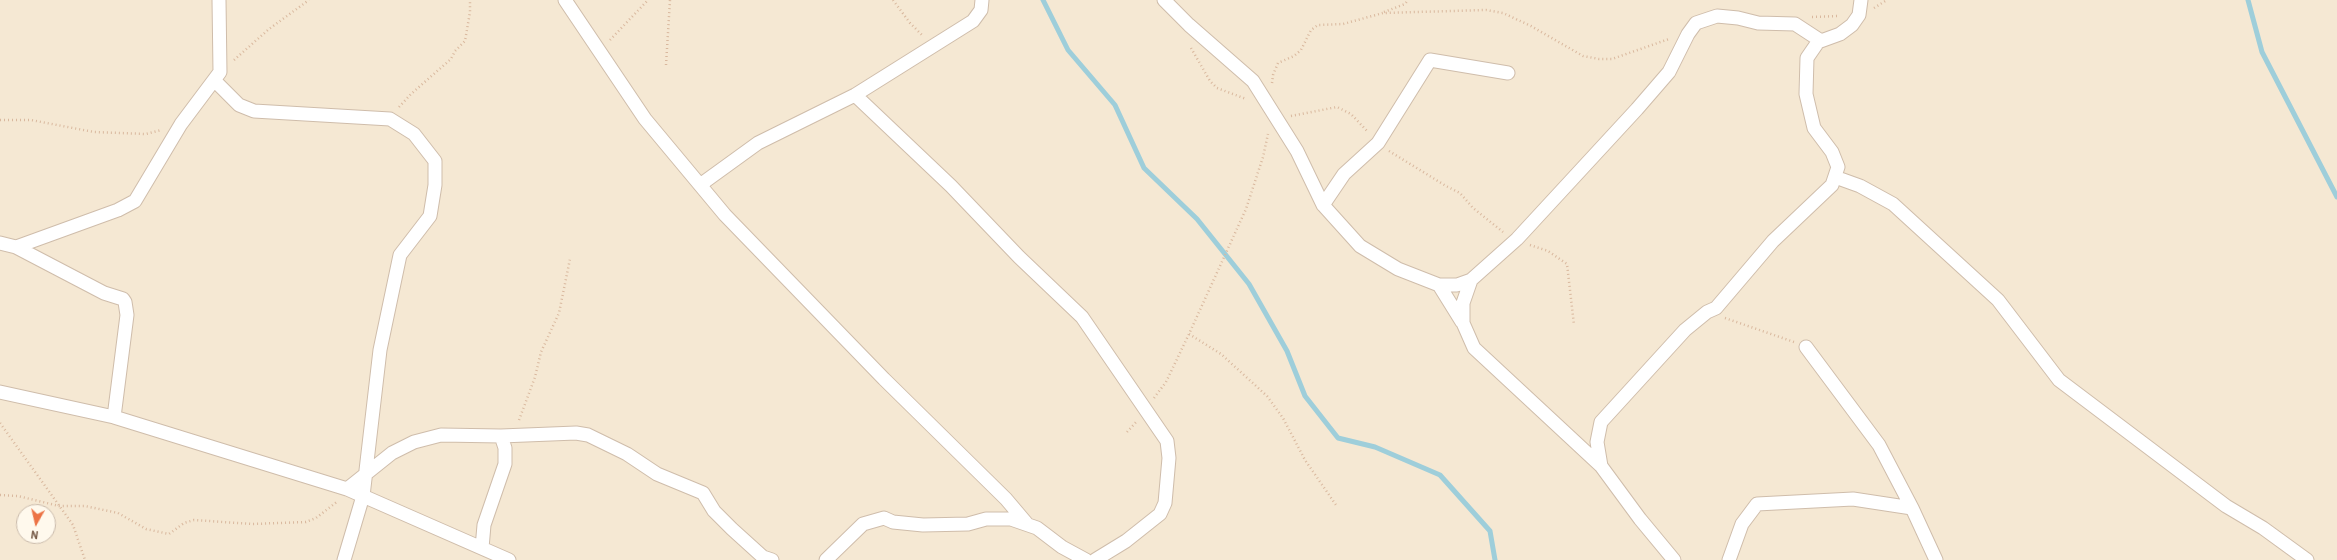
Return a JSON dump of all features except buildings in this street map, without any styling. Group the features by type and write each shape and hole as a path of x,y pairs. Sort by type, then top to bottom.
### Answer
{"street":[{"path":"16,247 118,210 136,201 181,124 217,76 219,0"},
{"path":"565,0 601,50 645,119 730,221 884,379 1006,499 1028,525"},
{"path":"700,185 758,142 855,95 973,21 981,10 982,0"},
{"path":"1164,0 1189,25 1253,81 1297,151 1323,205 1360,246 1398,269 1438,285 1457,285 1471,280 1516,239 1580,172 1669,72 1688,34 1696,23 1717,16 1738,18 1758,24 1794,24 1821,41"},
{"path":"1601,466 1597,442 1601,422 1685,330 1707,312 1716,308 1773,241 1832,185 1838,167 1832,152 1814,128 1806,94 1807,58 1821,41 1840,34 1852,26 1859,15 1861,0"},
{"path":"1323,205 1344,174 1378,143 1430,60 1508,73"},
{"path":"217,76 239,105 254,111 390,119 414,134 435,161 430,216 400,255 380,350 363,496 344,560"},
{"path":"855,95 951,186 1019,258 1082,317 1167,441 1169,458 1165,503 1160,514 1148,526 1095,560"},
{"path":"1835,177 1860,186 1893,204 1998,300 2059,380 2226,506 2263,528 2307,560"},
{"path":"0,243 16,247 104,293 123,299 125,302 127,315 114,417"},
{"path":"1463,323 1463,303 1471,280"},
{"path":"1438,285 1463,323 1474,348 1601,466 1674,560"},
{"path":"1806,346 1879,446 1912,508 1936,560"},
{"path":"0,392 114,417 347,489 509,560"},
{"path":"347,489 392,453 414,442 441,434 505,436 576,433 588,435 627,454 657,474 703,494 714,511 732,529 763,557 772,560"},
{"path":"482,548 484,525 506,464 505,436"},
{"path":"1729,560 1742,524 1757,504 1853,499 1912,508"},
{"path":"826,560 863,524 884,518 893,522 923,525 968,524 986,519 1011,519 1037,528 1062,547 1086,560"}],"path":[{"path":"217,76 269,29 309,0"},
{"path":"390,119 411,94 451,59 455,51 465,41 470,12 470,0"},
{"path":"601,50 648,0"},
{"path":"666,65 670,0"},
{"path":"893,0 910,23 927,39"},
{"path":"1272,86 1273,75 1278,63 1294,56 1301,50 1311,30 1318,25 1343,24 1383,13 1405,4 1408,0"},
{"path":"1805,17 1859,15 1887,0"},
{"path":"1383,13 1486,10 1503,13 1531,26 1583,56 1599,59 1612,58 1676,36 1688,34"},
{"path":"1190,46 1210,81 1217,88 1248,100"},
{"path":"1127,432 1166,382 1246,209 1263,157 1272,113 1292,116 1337,107 1345,109 1378,143 1446,186 1455,189 1490,224 1516,239 1548,251 1567,264 1574,325"},
{"path":"0,120 31,120 94,132 146,134 181,124"},
{"path":"505,436 520,418 535,377 541,352 559,313 570,259"},
{"path":"1707,312 1806,346"},
{"path":"1189,334 1221,354 1267,396 1283,418 1305,460 1336,505"},
{"path":"0,423 78,533 85,560"},
{"path":"0,495 18,496 59,506 85,506 118,513 146,529 169,534 184,523 194,520 252,524 306,522 316,518 335,503 347,489"}],"shaded area":[{"path":"0,0 2337,0 2337,560 0,560"}],"waterway":[{"path":"1043,0 1068,50 1115,105 1144,168 1197,219 1249,284 1287,351 1305,396 1338,438 1375,447 1440,475 1490,531 1495,560"},
{"path":"2248,0 2262,52 2337,197"}]}
